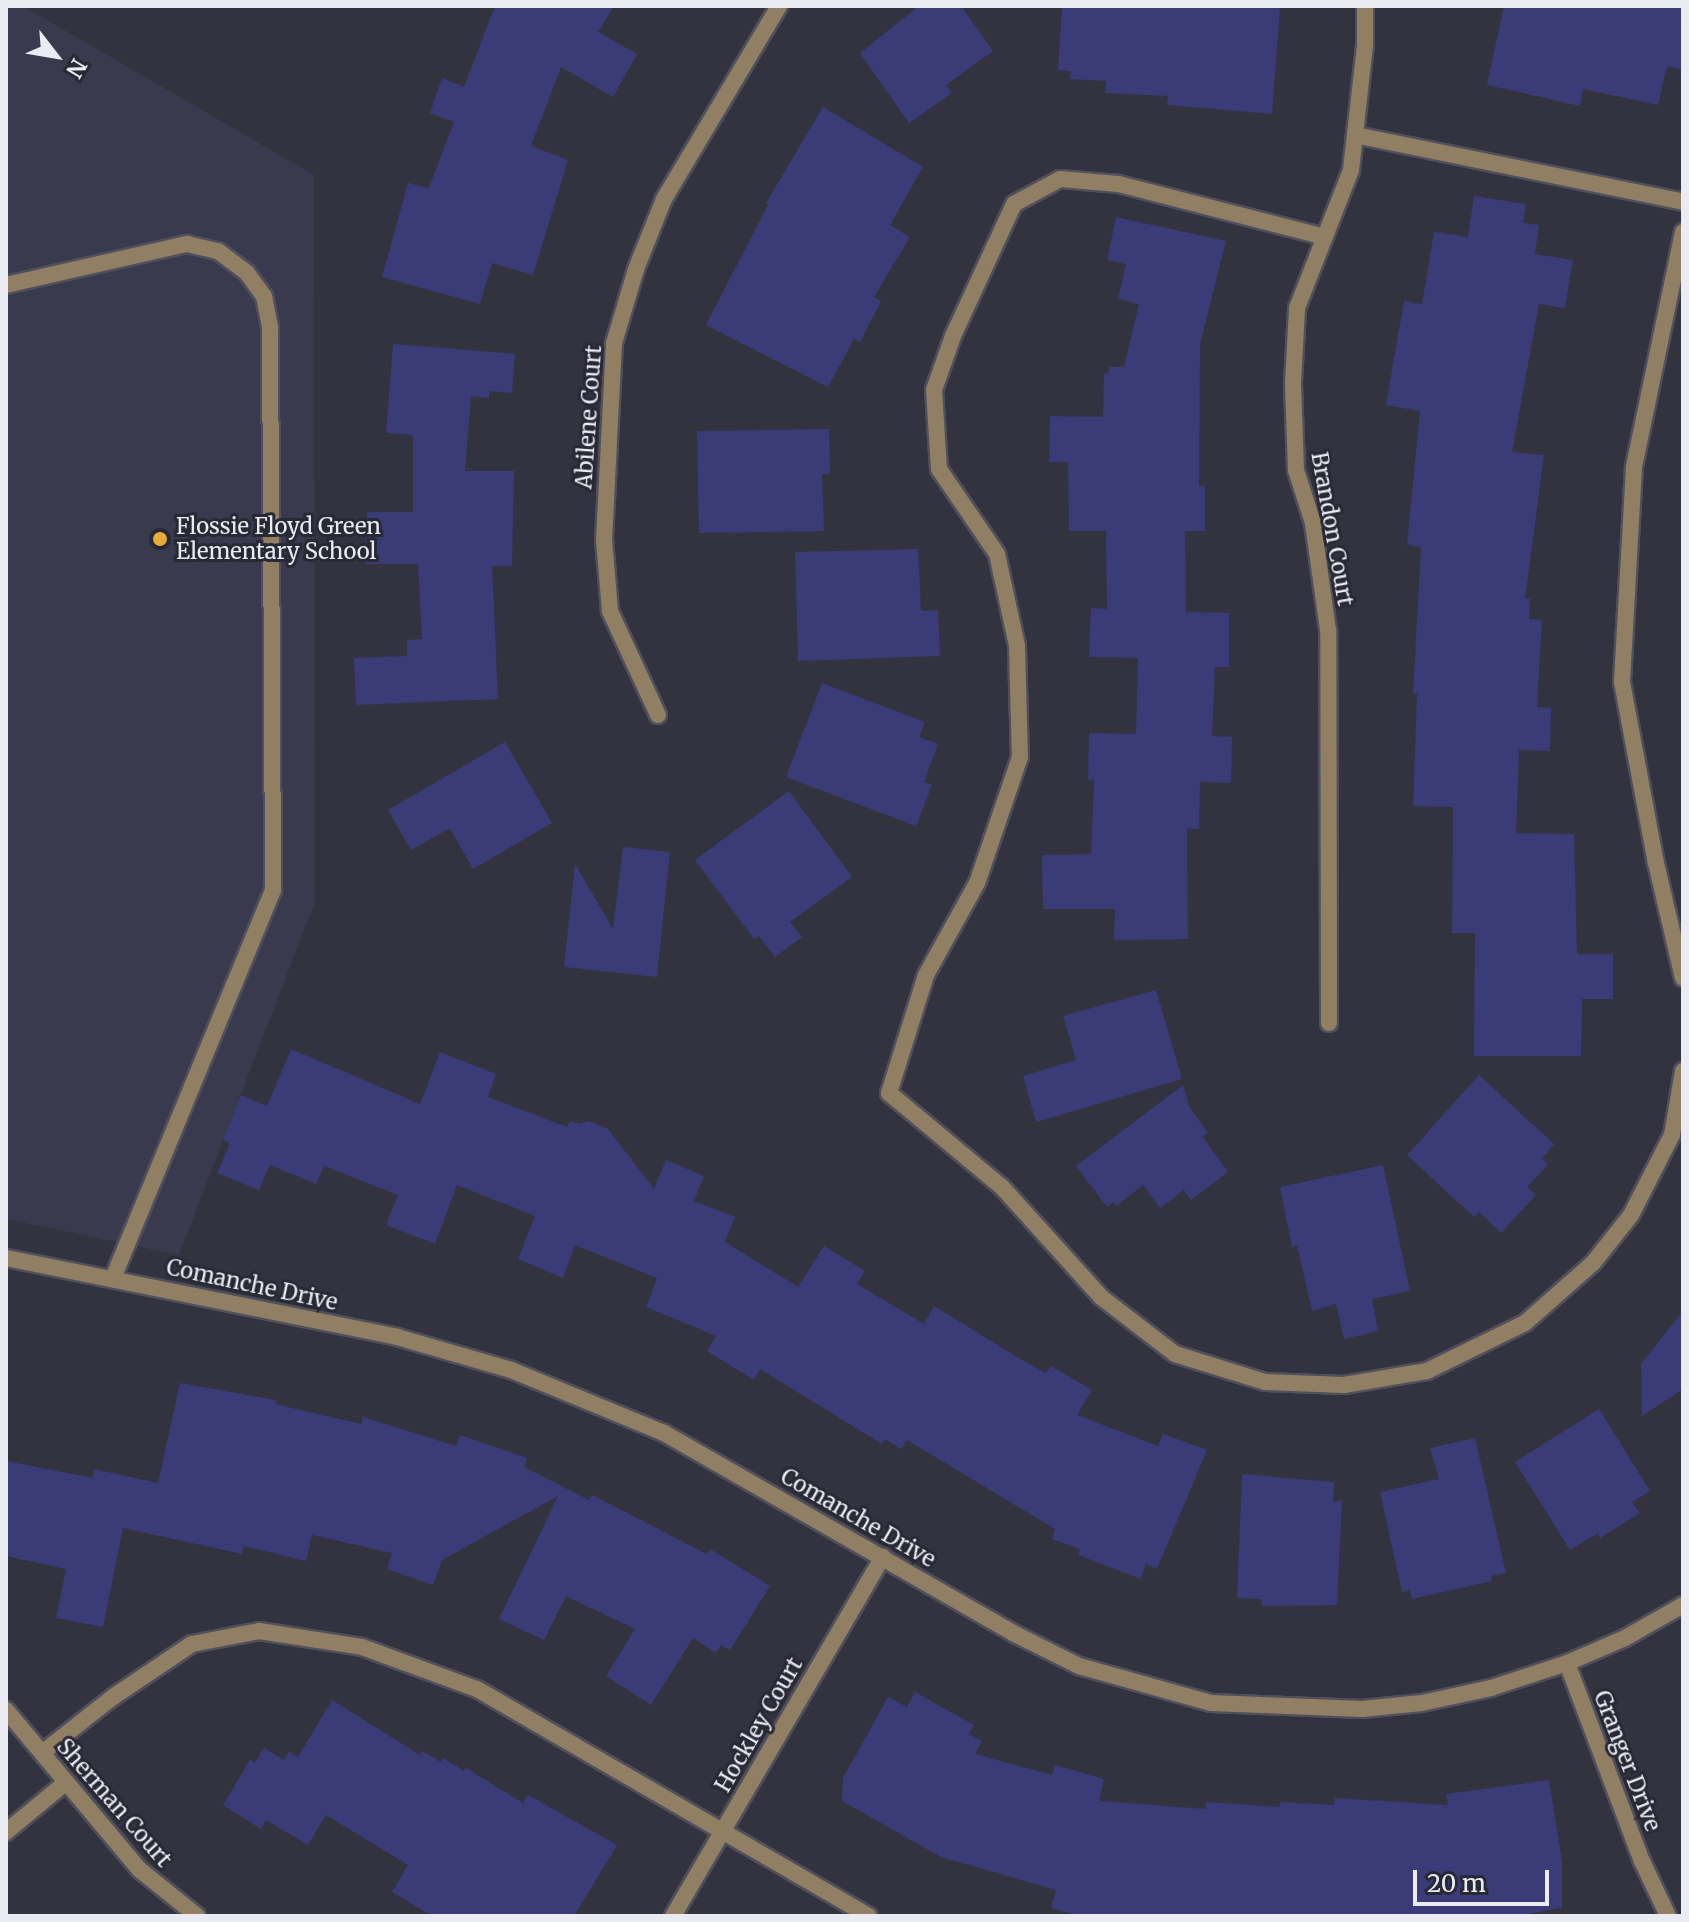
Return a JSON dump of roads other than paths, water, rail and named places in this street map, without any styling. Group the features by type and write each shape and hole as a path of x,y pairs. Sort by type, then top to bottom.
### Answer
{"street":[{"name":"Abilene Court","path":"658,715 610,611 604,540 614,343 636,269 664,199 779,6"},
{"name":"Brandon Court","path":"1329,1023 1328,630 1313,523 1296,470 1293,383 1297,308 1351,170 1365,45 1365,6"},
{"path":"1355,135 1683,202"},
{"path":"1325,237 1118,184 1060,179 1014,204 953,336 934,390 939,469 997,554 1017,646 1020,757 977,883 926,975 889,1093 1002,1187 1101,1297 1175,1354 1265,1382 1344,1385 1427,1371 1525,1323 1593,1263 1631,1215 1672,1135 1683,1071"},
{"path":"1683,232 1634,467 1622,682 1656,863 1683,978"},
{"path":"6,285 187,244 218,251 247,273 264,296 270,328 273,890 113,1279"},
{"name":"Comanche Drive","path":"6,1258 397,1337 511,1370 664,1433 1013,1633 1079,1666 1211,1703 1362,1709 1422,1703 1491,1688 1567,1663 1625,1638 1683,1605"},
{"name":"Hockley Court","path":"673,1916 883,1557"},
{"path":"42,1753 113,1697 192,1644 259,1631 362,1647 477,1689 869,1916"},
{"name":"Granger Drive","path":"1567,1663 1642,1861 1668,1916"},
{"name":"Sherman Court","path":"6,1710 140,1870 197,1916"},
{"path":"6,1832 65,1783"}],"place":[{"name":"Flossie Floyd Green Elementary School","path":"160,539"}]}
